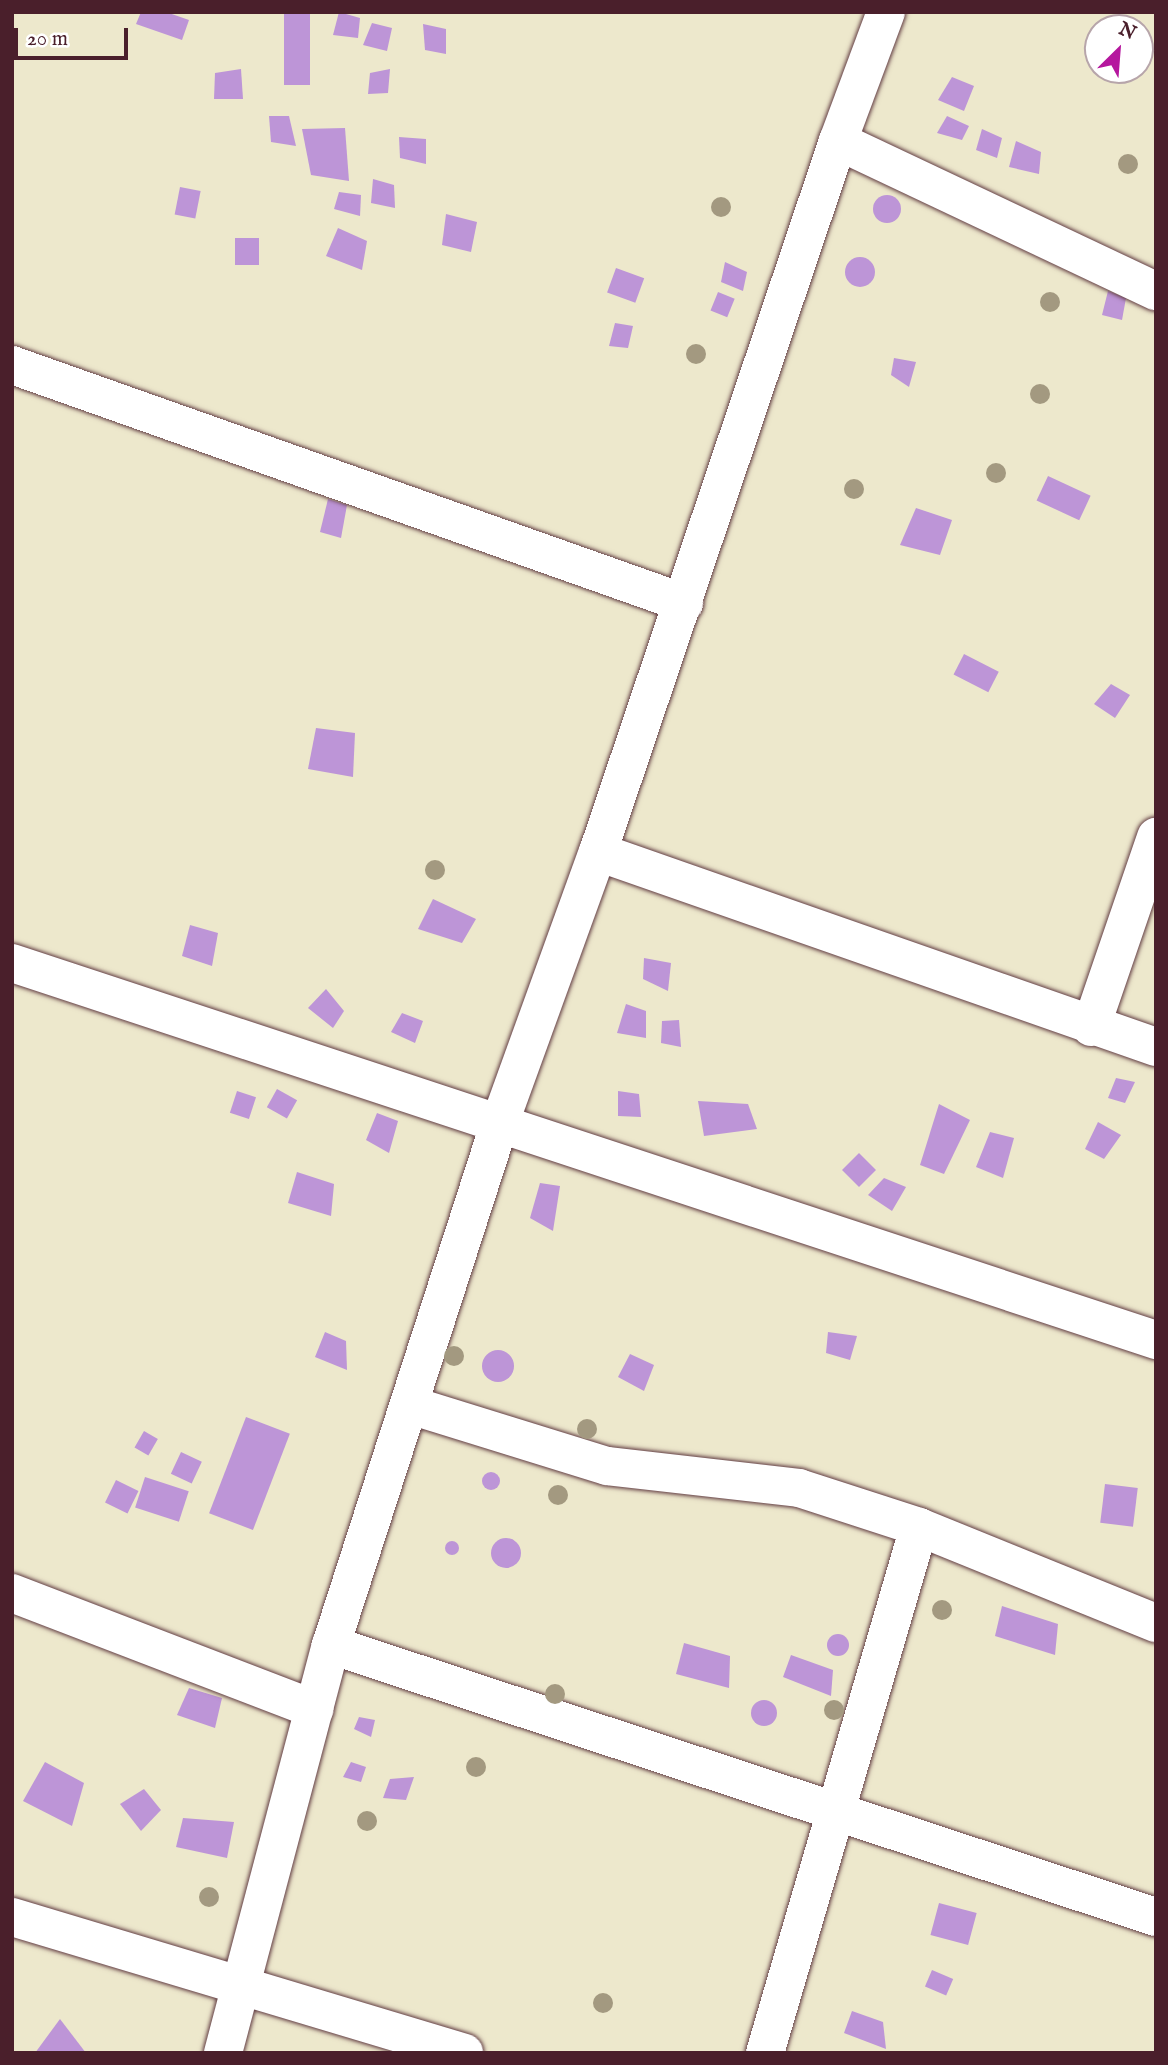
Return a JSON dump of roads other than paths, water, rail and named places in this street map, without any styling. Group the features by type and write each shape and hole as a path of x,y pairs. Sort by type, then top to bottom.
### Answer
{"street":[{"path":"223,2053 242,1990 331,1645 500,1122 598,852 838,141 886,12"},
{"path":"838,141 1156,291"},
{"path":"12,365 684,603"},
{"path":"1091,1027 1156,837"},
{"path":"598,852 1091,1027 1156,1047"},
{"path":"12,963 1156,1340"},
{"path":"410,1405 607,1466 799,1489 919,1527 1156,1623"},
{"path":"765,2053 919,1527"},
{"path":"12,1593 314,1709"},
{"path":"331,1645 1156,1917"},
{"path":"12,1917 242,1990 464,2053"}]}
